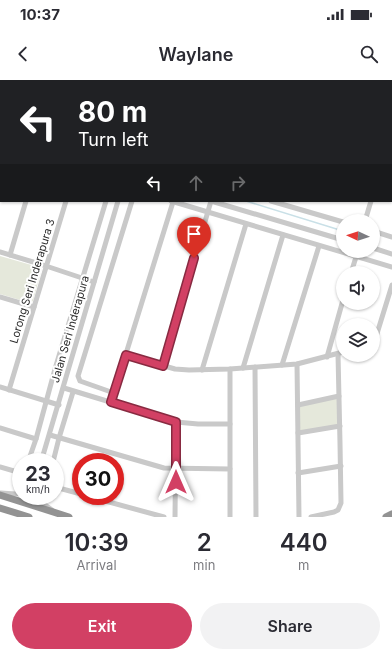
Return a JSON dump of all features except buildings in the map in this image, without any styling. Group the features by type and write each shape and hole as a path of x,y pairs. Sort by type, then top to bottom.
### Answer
{"highway":[{"path":"0,494 69,517"},
{"path":"0,508 29,517"},
{"path":"386,517 392,514"}],"street":[{"path":"10,255 26,202"},
{"name":"Lorong Seri Inderapura 3","path":"9,390 66,202"},
{"path":"31,453 106,202"},
{"name":"Jalan Seri Inderapura","path":"44,453 118,202"},
{"path":"114,392 80,381 78,376 132,202"},
{"path":"111,402 172,202"},
{"path":"175,202 336,251"},
{"path":"163,366 211,202"},
{"path":"214,202 336,238"},
{"path":"274,202 336,220"},
{"path":"367,214 371,202"},
{"path":"202,370 246,224"},
{"path":"380,233 392,237"},
{"path":"243,368 283,235"},
{"path":"282,365 319,246"},
{"path":"380,250 392,254"},
{"path":"0,252 94,282"},
{"path":"359,258 392,268"},
{"path":"380,324 392,284"},
{"path":"0,297 34,307"},
{"path":"326,357 340,310"},
{"path":"126,355 181,370 202,370 297,364 336,354"},
{"path":"311,517 334,512 338,510 341,503 340,362"},
{"path":"297,364 299,517"},
{"path":"255,367 256,517"},
{"path":"230,369 230,517"},
{"path":"0,387 59,405"},
{"path":"64,388 73,392 176,422 230,424"},
{"path":"55,453 73,392"},
{"path":"298,405 339,396"},
{"path":"175,517 176,422"},
{"path":"298,434 340,426"},
{"path":"0,428 36,439"},
{"path":"50,435 164,468 230,469"},
{"path":"298,473 341,466"},
{"path":"0,468 12,471"},
{"path":"0,494 12,494"},
{"path":"46,505 59,514"},
{"path":"120,505 164,517"}],"shaded area":[{"path":"0,256 42,268 33,301 30,303 0,294"},
{"path":"339,396 340,426 298,433 298,405"}],"waterway":[{"path":"249,202 336,229"}],"route":[{"path":"176,482 176,422 111,402 126,355 163,366 194,258"}]}
